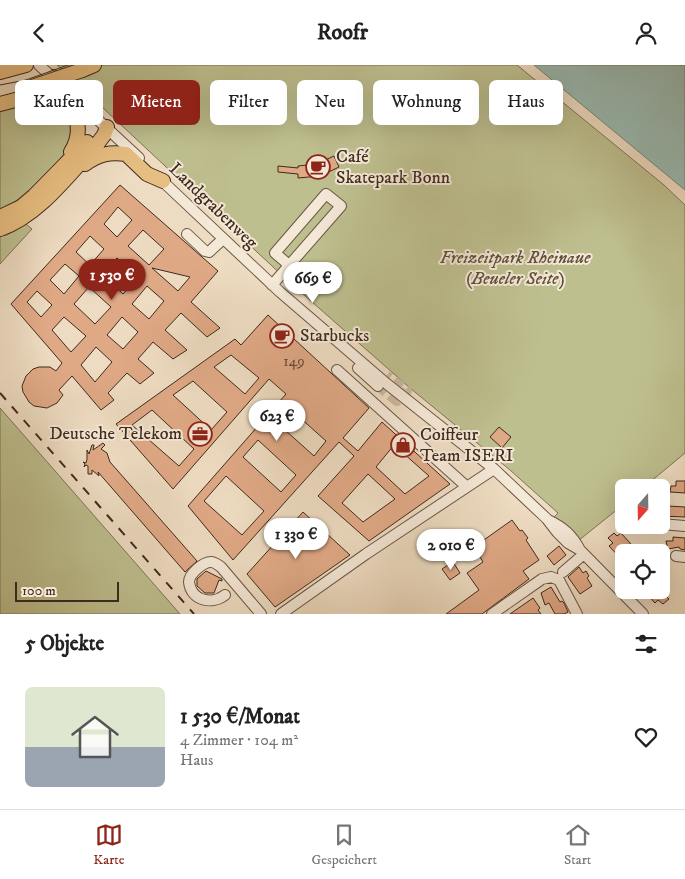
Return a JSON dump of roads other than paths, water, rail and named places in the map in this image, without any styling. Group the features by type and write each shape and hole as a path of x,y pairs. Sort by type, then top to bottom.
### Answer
{"highway":[{"path":"0,72 21,67"},
{"path":"59,80 88,68"},
{"path":"53,77 74,113 79,129 77,143 56,171"},
{"path":"0,95 15,93"},
{"path":"0,104 15,98"},
{"path":"0,217 21,207 95,133 107,127"},
{"path":"0,229 12,225 25,217 98,143 107,127"},
{"path":"57,186 84,164 104,153 126,154 148,174 163,181"}],"street":[{"name":"Landgrabenweg","path":"41,66 272,285 329,335 494,469 548,519 568,543 582,552 643,614"},
{"path":"272,285 341,206 326,194 276,253 289,265"},
{"path":"187,234 204,251 209,252 223,239"},
{"path":"378,386 330,345 329,335 337,336 387,375"},
{"path":"337,370 467,487"},
{"path":"281,614 366,554 494,469"},
{"path":"670,525 685,526"},
{"path":"563,572 582,552"},
{"path":"225,595 214,601 202,599 191,589 190,577 201,566 210,562 214,563 221,567 261,614"},
{"path":"492,614 542,579 551,577 559,581 577,614"}],"water":[{"path":"534,65 685,65 685,190 563,89 563,80 552,80"}],"tunnel":[{"path":"378,386 397,401 407,391 387,375"}],"tram line":[{"path":"0,85 26,80 68,65"}],"railway":[{"path":"0,393 194,614"}],"place":[{"name":"Café Skatepark Bonn","path":"318,167"},
{"name":"Starbucks","path":"282,336"},
{"name":"Deutsche Telekom","path":"200,434"},
{"name":"Coiffeur Team ISERI","path":"403,445"}],"park label":[{"name":"Freizeitpark Rheinaue (Beueler Seite)","path":"515,268"}]}
